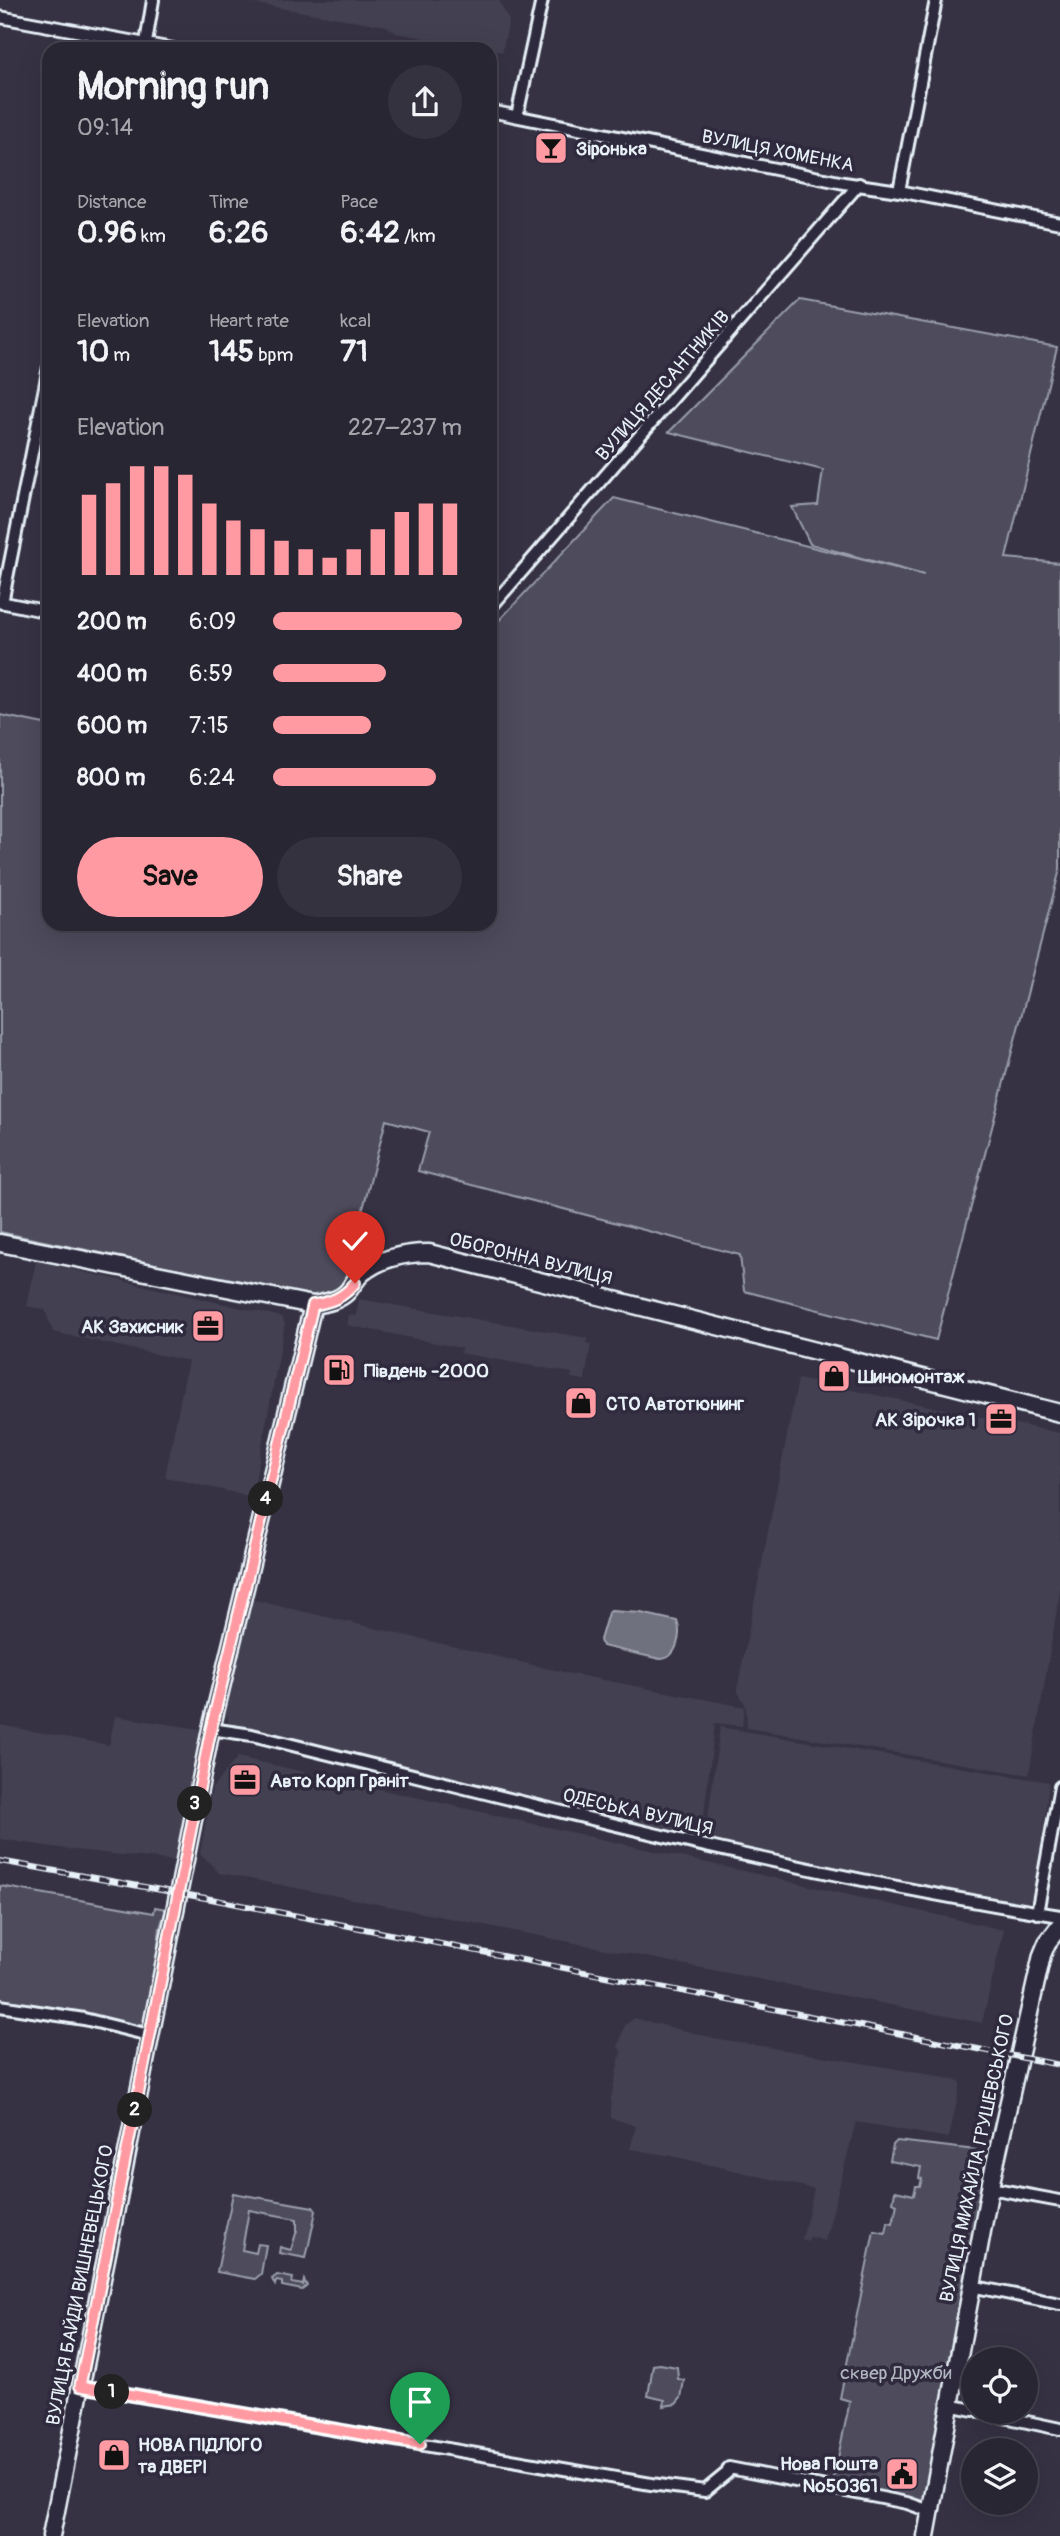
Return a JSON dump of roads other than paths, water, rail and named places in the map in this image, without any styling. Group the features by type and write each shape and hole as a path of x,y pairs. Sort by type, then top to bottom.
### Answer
{"street":[{"path":"147,42 153,0"},
{"path":"517,116 542,0"},
{"path":"900,191 936,0"},
{"path":"0,17 126,42"},
{"name":"ВУЛИЦЯ ХОМЕНКА","path":"497,112 1060,223"},
{"name":"ВУЛИЦЯ ДЕСАНТНИКІВ","path":"497,600 859,184"},
{"path":"42,401 1,602 42,611"},
{"name":"ОБОРОННА ВУЛИЦЯ","path":"0,1243 313,1305 330,1302 345,1295 361,1275 382,1262 404,1255 429,1253 1060,1413"},
{"name":"ВУЛИЦЯ БАЙДИ ВИШНЕВЕЦЬКОГО","path":"51,2536 211,1729 313,1305"},
{"name":"ОДЕСЬКА ВУЛИЦЯ","path":"211,1729 252,1735 677,1839 964,1901 1060,1916"},
{"path":"1037,1913 1060,1787"},
{"name":"ВУЛИЦЯ МИХАЙЛА ГРУШЕВСЬКОГО","path":"926,2536 990,2189 1037,1973 1047,1942 1060,1926"},
{"path":"0,2006 84,2019 149,2035"},
{"path":"990,2189 1060,2201"},
{"path":"971,2287 1060,2304"},
{"path":"80,2386 651,2484 705,2491 727,2473 729,2468 907,2503 930,2511"},
{"path":"949,2405 961,2408"},
{"path":"1037,2424 1060,2429"}],"water":[{"path":"611,1611 641,1613 677,1621 677,1645 671,1655 660,1659 602,1646 600,1640"}],"railway":[{"path":"0,1861 211,1899 1060,2065"}],"place":[{"name":"Зіронька","path":"551,148"},
{"name":"АК Захисник","path":"208,1326"},
{"name":"Південь -2000","path":"339,1370"},
{"name":"Шиномонтаж","path":"834,1376"},
{"name":"СТО Автотюнинг","path":"581,1403"},
{"name":"АК Зірочка 1","path":"1001,1419"},
{"name":"Авто Корп Граніт","path":"245,1780"},
{"name":"НОВА ПІДЛОГО та ДВЕРІ","path":"114,2455"},
{"name":"Нова Пошта №50361","path":"902,2474"}],"park label":[{"name":"сквер Дружби","path":"896,2372"}]}
